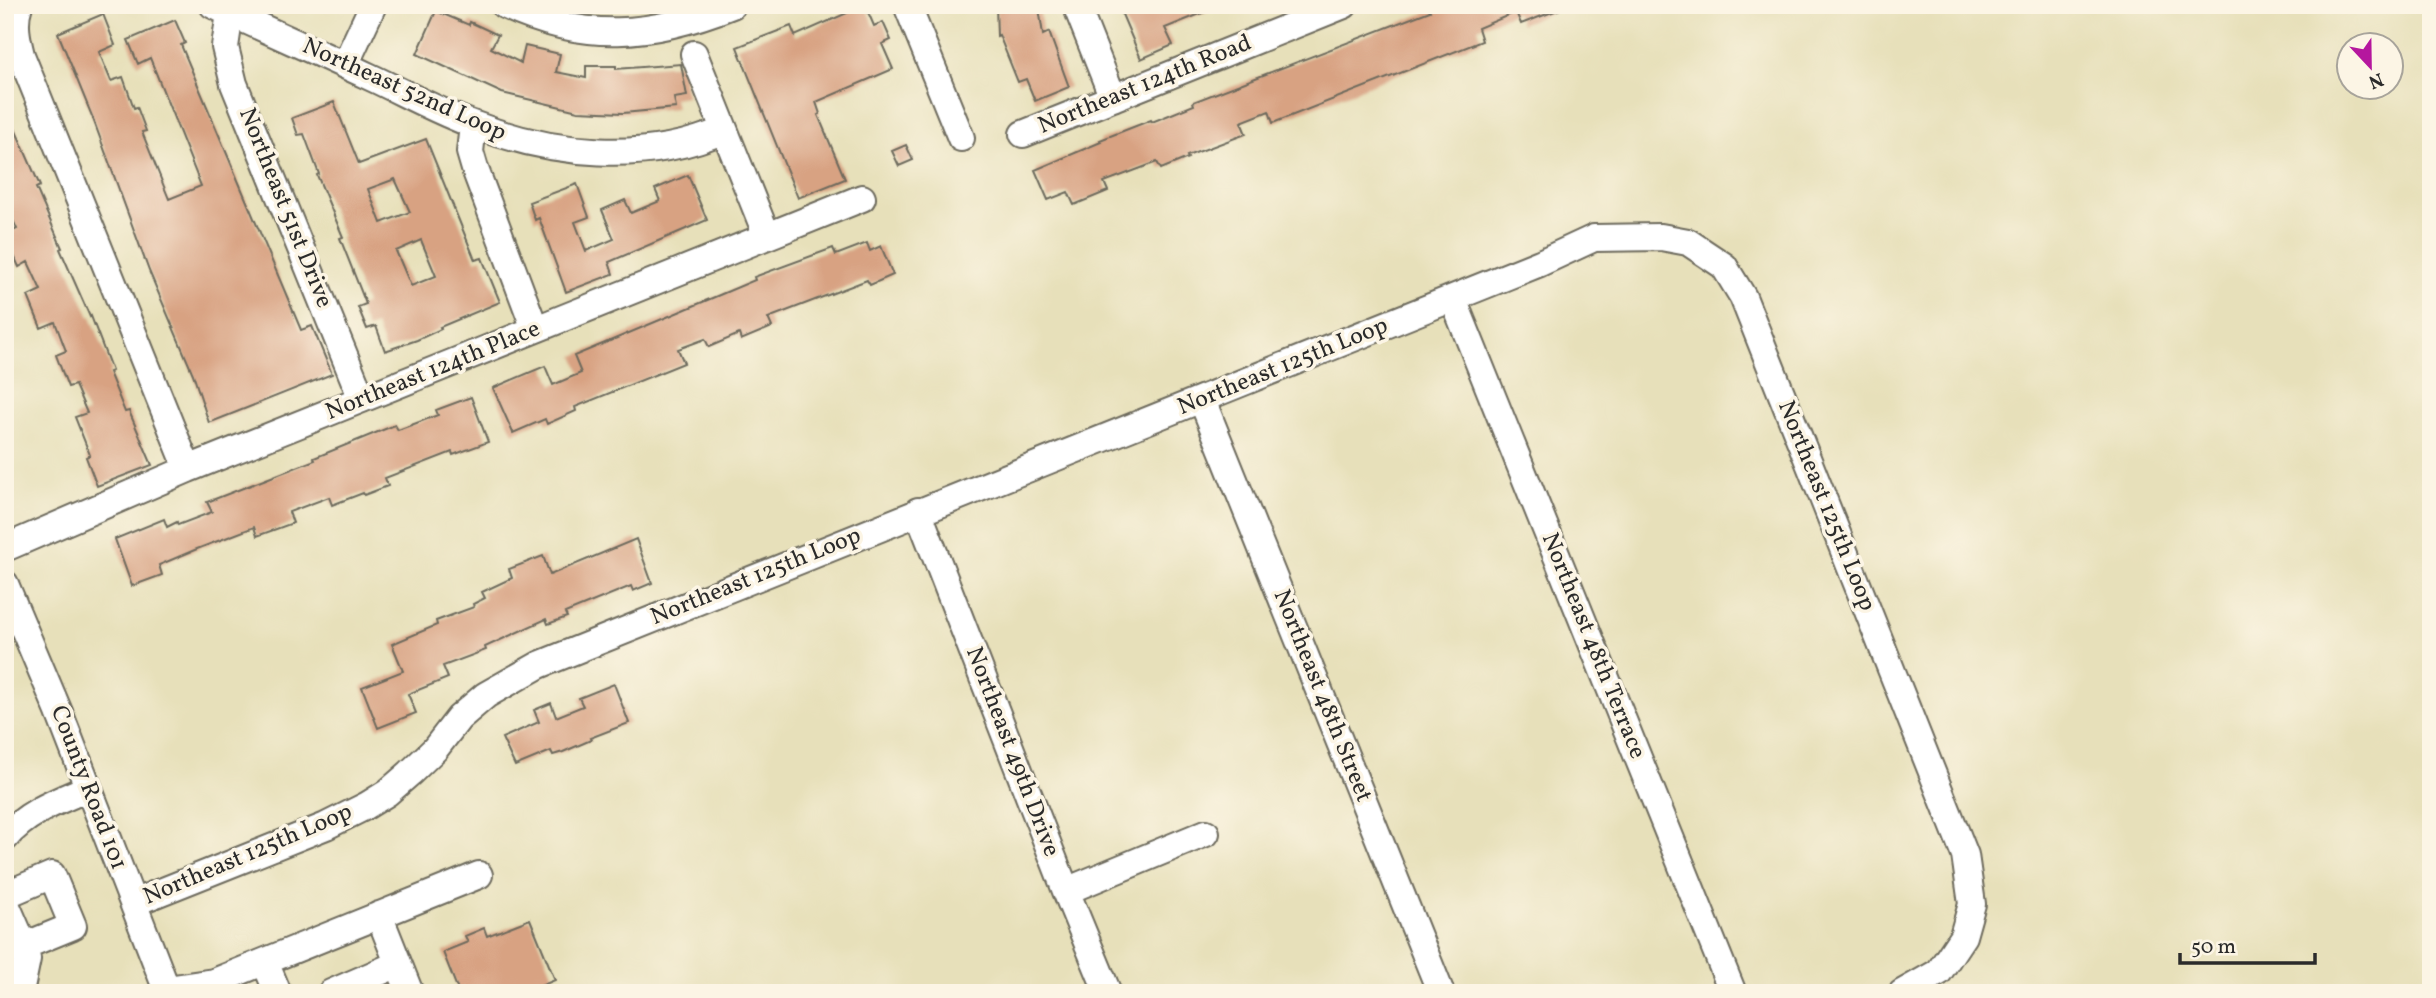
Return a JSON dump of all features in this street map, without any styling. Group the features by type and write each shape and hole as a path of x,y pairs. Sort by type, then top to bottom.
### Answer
{"street":[{"path":"19,5 15,14 16,36 21,55 188,469"},
{"path":"345,65 373,5"},
{"path":"505,5 520,13 600,33 653,30 732,5"},
{"path":"907,5 961,138"},
{"path":"1076,5 1113,98"},
{"name":"Northeast 124th Road","path":"1023,134 1344,5"},
{"name":"Northeast 52nd Loop","path":"221,9 473,125 544,146 604,151 653,150 684,145 724,130"},
{"name":"Northeast 51st Drive","path":"221,9 225,47 234,85 362,399"},
{"path":"694,54 767,236"},
{"path":"473,125 470,152 475,169 535,329"},
{"name":"Northeast 124th Place","path":"5,548 188,469 862,198"},
{"name":"Northeast 125th Loop","path":"133,903 313,831 366,806 387,793 410,773 435,749 459,718 486,695 527,671 918,511 1452,299 1594,238 1661,237 1688,242 1724,266 1743,297 1965,855 1972,904 1963,936 1938,972 1902,993"},
{"name":"Northeast 48th Terrace","path":"1452,299 1733,993"},
{"name":"Northeast 48th Street","path":"1202,400 1441,993"},
{"name":"Northeast 49th Drive","path":"918,511 1108,993"},
{"name":"County Road 101","path":"5,584 168,991"},
{"path":"5,838 16,825 38,810 88,788"},
{"path":"1066,891 1206,833"},
{"path":"168,991 214,982 479,875"},
{"path":"5,895 52,876 72,926 24,946"},
{"path":"5,902 27,959 20,993"},
{"path":"379,915 410,993"},
{"path":"265,962 278,993"},
{"path":"331,993 398,964"}],"building":[{"path":"865,5 874,26 883,22 891,40 882,44 893,69 816,102 820,114 818,115 845,179 798,198 737,47 791,26 795,36"},
{"path":"996,5 1033,5 1033,8 1039,8 1043,35 1049,32 1069,87 1035,101 1026,79 1018,82 999,35 997,36"},
{"path":"1118,5 1220,6 1165,28 1173,45 1141,59"},
{"path":"1439,5 1568,6 1521,24 1516,12 1478,28 1482,41 1273,123 1269,111 1241,122 1246,134 1187,156 1188,158 1161,169 1157,162 1104,182 1108,191 1074,205 1068,192 1048,200 1035,170 1101,142 1100,140 1194,105 1193,102 1430,11 1429,9"},
{"path":"436,11 498,35 491,48 521,63 525,46 560,54 556,72 586,78 586,66 616,66 616,69 681,64 687,96 674,98 676,108 623,113 578,111 502,93 417,54"},
{"path":"103,14 115,45 99,52 111,81 123,77 134,108 137,107 146,131 142,132 169,199 201,186 150,58 138,64 128,40 175,20 185,43 181,45 301,330 312,326 332,374 209,423 193,374 149,271 92,116 58,33"},
{"path":"334,102 359,164 426,139 475,260 482,258 500,302 440,327 441,329 417,340 385,351 376,326 367,329 358,307 366,304 340,238 343,237 317,175 319,174 304,134 298,135 292,118","holes":["395,179 410,212 381,223 368,189","421,240 436,276 411,286 396,251"]},
{"path":"5,106 40,186 36,188 62,248 60,249 91,316 125,412 129,411 152,465 97,486 86,457 90,455 75,417 87,413 75,385 68,387 56,355 66,351 55,322 41,328 28,296 41,290 28,262 19,267 5,235 17,229 5,202"},
{"path":"906,145 913,160 899,166 892,151"},
{"path":"688,175 707,220 609,262 613,274 566,292 539,218 535,220 529,202 577,184 589,217 575,222 586,251 614,239 602,210 625,200 631,213 660,201 655,189"},
{"path":"867,243 870,251 881,246 893,275 870,285 867,280 768,318 772,327 741,340 739,334 709,347 705,339 678,349 684,363 575,407 576,411 547,424 545,419 513,433 493,388 545,366 553,385 581,373 574,356 755,280 754,277 833,248 836,255"},
{"path":"471,397 488,442 453,455 452,452 385,478 388,486 364,495 363,493 332,505 329,497 289,512 293,523 257,536 254,527 197,549 159,565 162,575 132,586 115,539 164,519 167,527 212,512 207,502 395,425 398,430 438,415 436,410"},
{"path":"636,539 652,583 633,591 631,586 565,613 567,617 548,624 546,619 485,647 486,650 443,666 448,678 408,694 416,713 378,728 362,687 403,671 392,644 437,625 436,621 474,607 473,604 485,598 482,592 512,578 509,569 543,556 550,575"},
{"path":"614,684 629,723 563,752 553,755 551,751 515,766 502,738 539,722 534,710 551,703 556,717 583,706 579,698"},
{"path":"530,919 555,980 524,993 459,993 443,952 468,942 465,936 484,928 487,936"}]}
